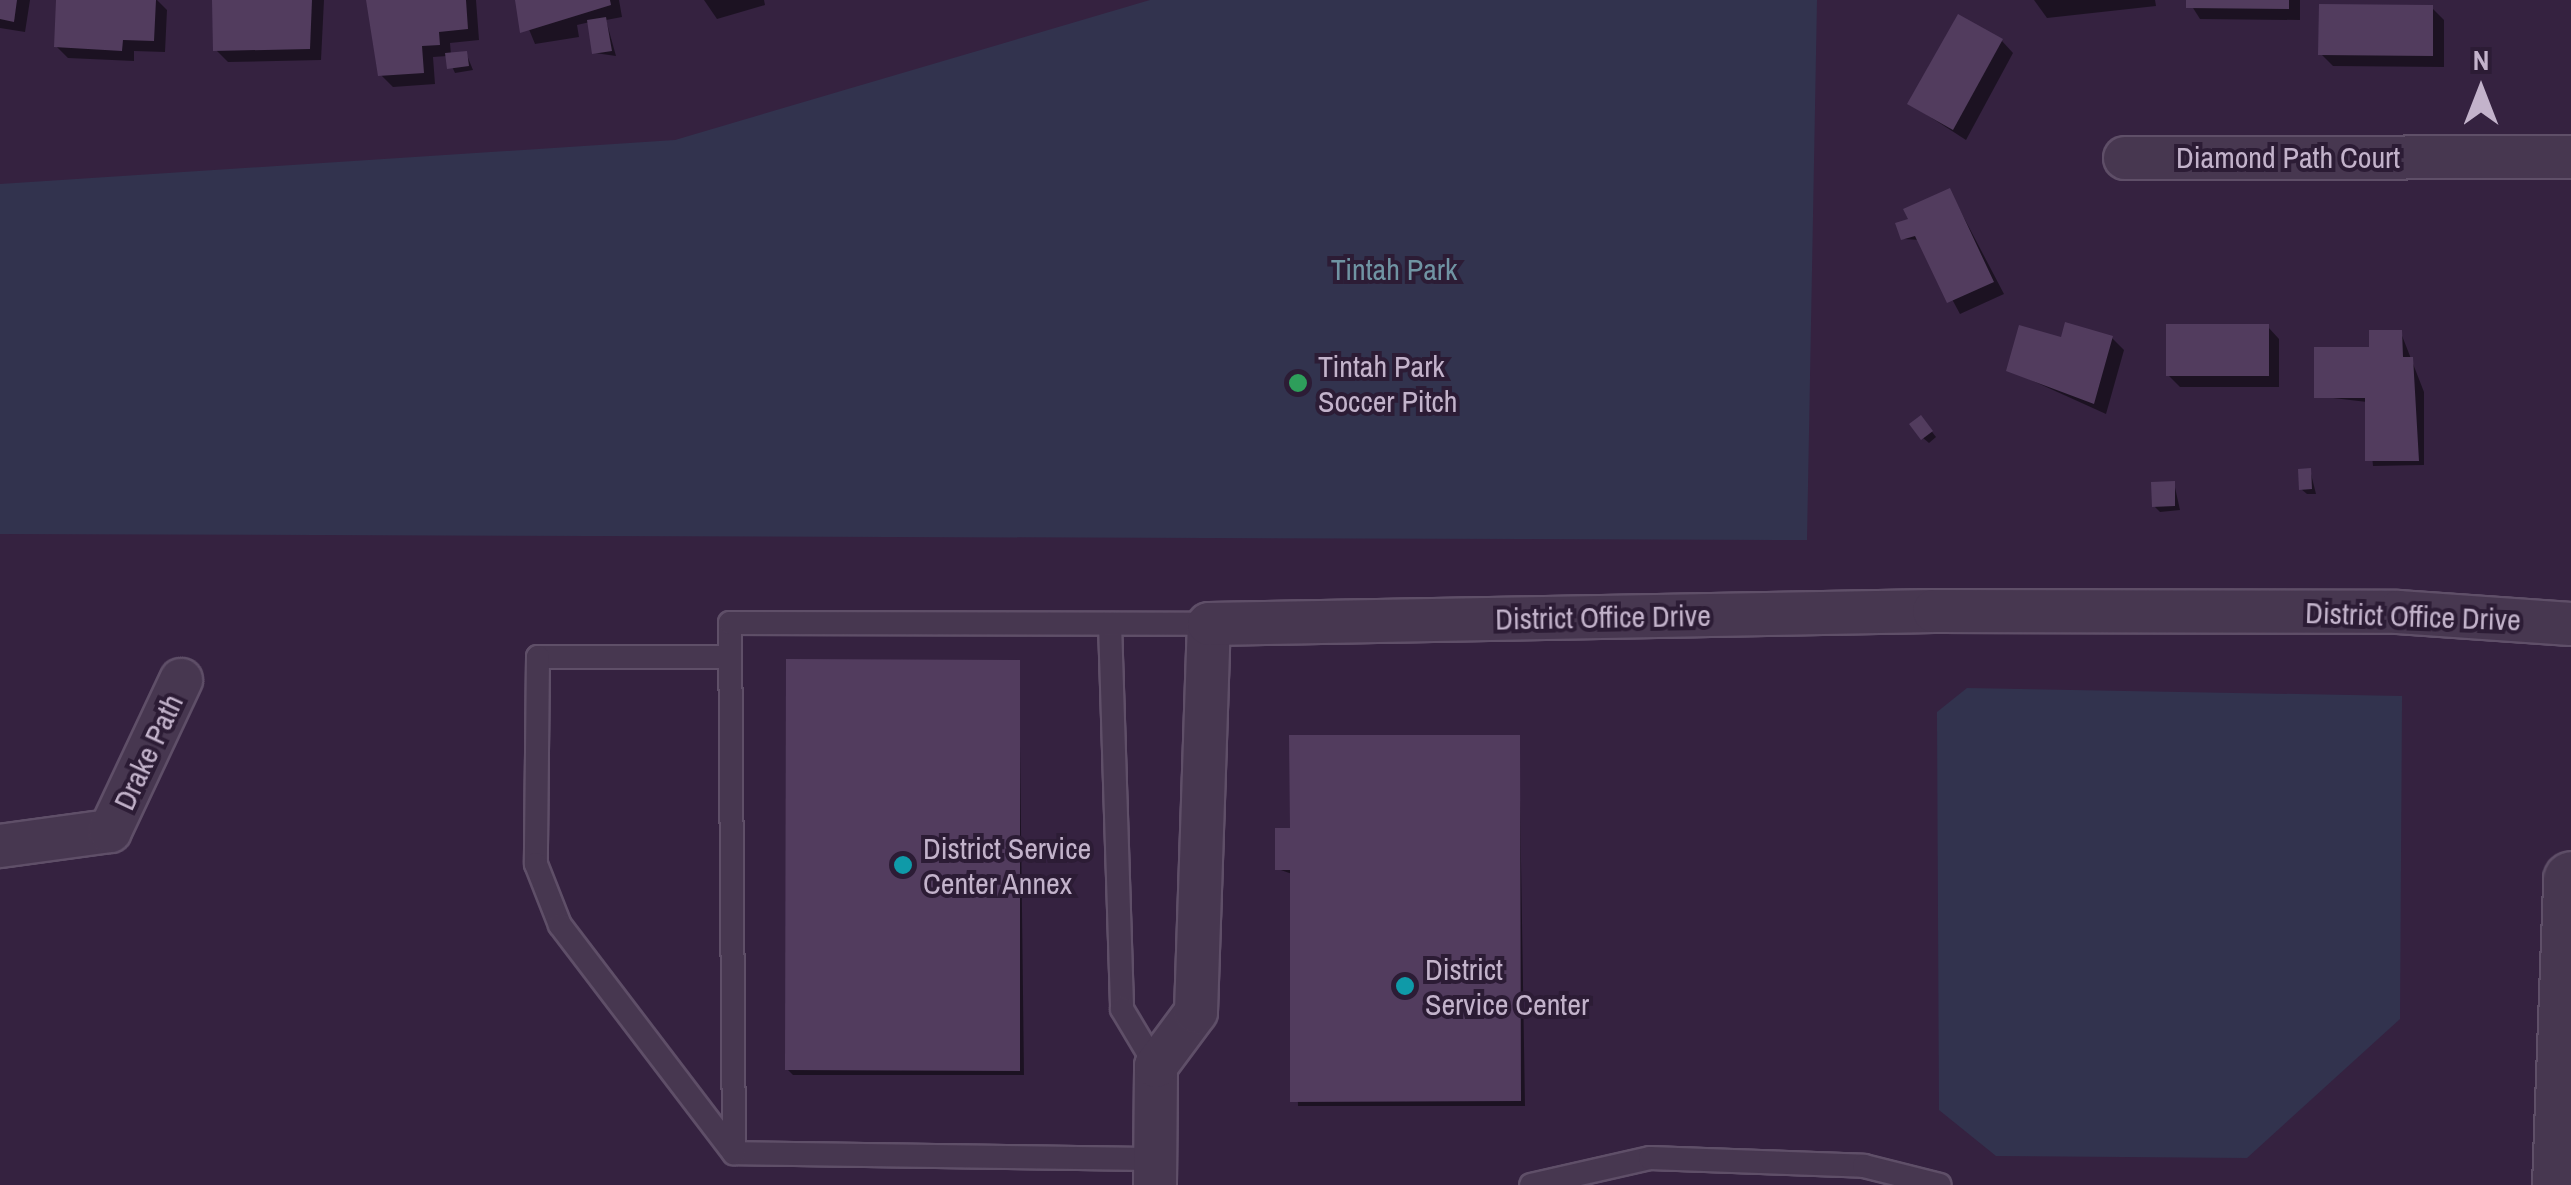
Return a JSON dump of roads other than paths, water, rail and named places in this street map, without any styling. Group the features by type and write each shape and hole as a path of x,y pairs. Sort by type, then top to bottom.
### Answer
{"street":[{"name":"Diamond Path Court","path":"2125,158 2571,157"},
{"name":"District Office Drive","path":"1209,624 1934,611 2398,612 2571,624"},
{"path":"1155,1172 1156,1066 1196,1012 1209,624"},
{"name":"Drake Path","path":"0,846 110,831 181,680"},
{"path":"2560,1185 2571,879"}],"lane":[{"path":"734,1153 730,623 1209,624"},
{"path":"1110,624 1122,1009 1156,1066"},
{"path":"730,657 538,657 536,864 560,924 734,1153"},
{"path":"734,1153 1155,1172"},
{"path":"1531,1185 1650,1158 1864,1166 1940,1185"}],"place":[{"name":"Tintah Park Soccer Pitch","path":"1298,383"},
{"name":"District Service Center Annex","path":"903,865"},
{"name":"District Service Center","path":"1405,986"}],"park label":[{"name":"Tintah Park","path":"1394,269"}]}
